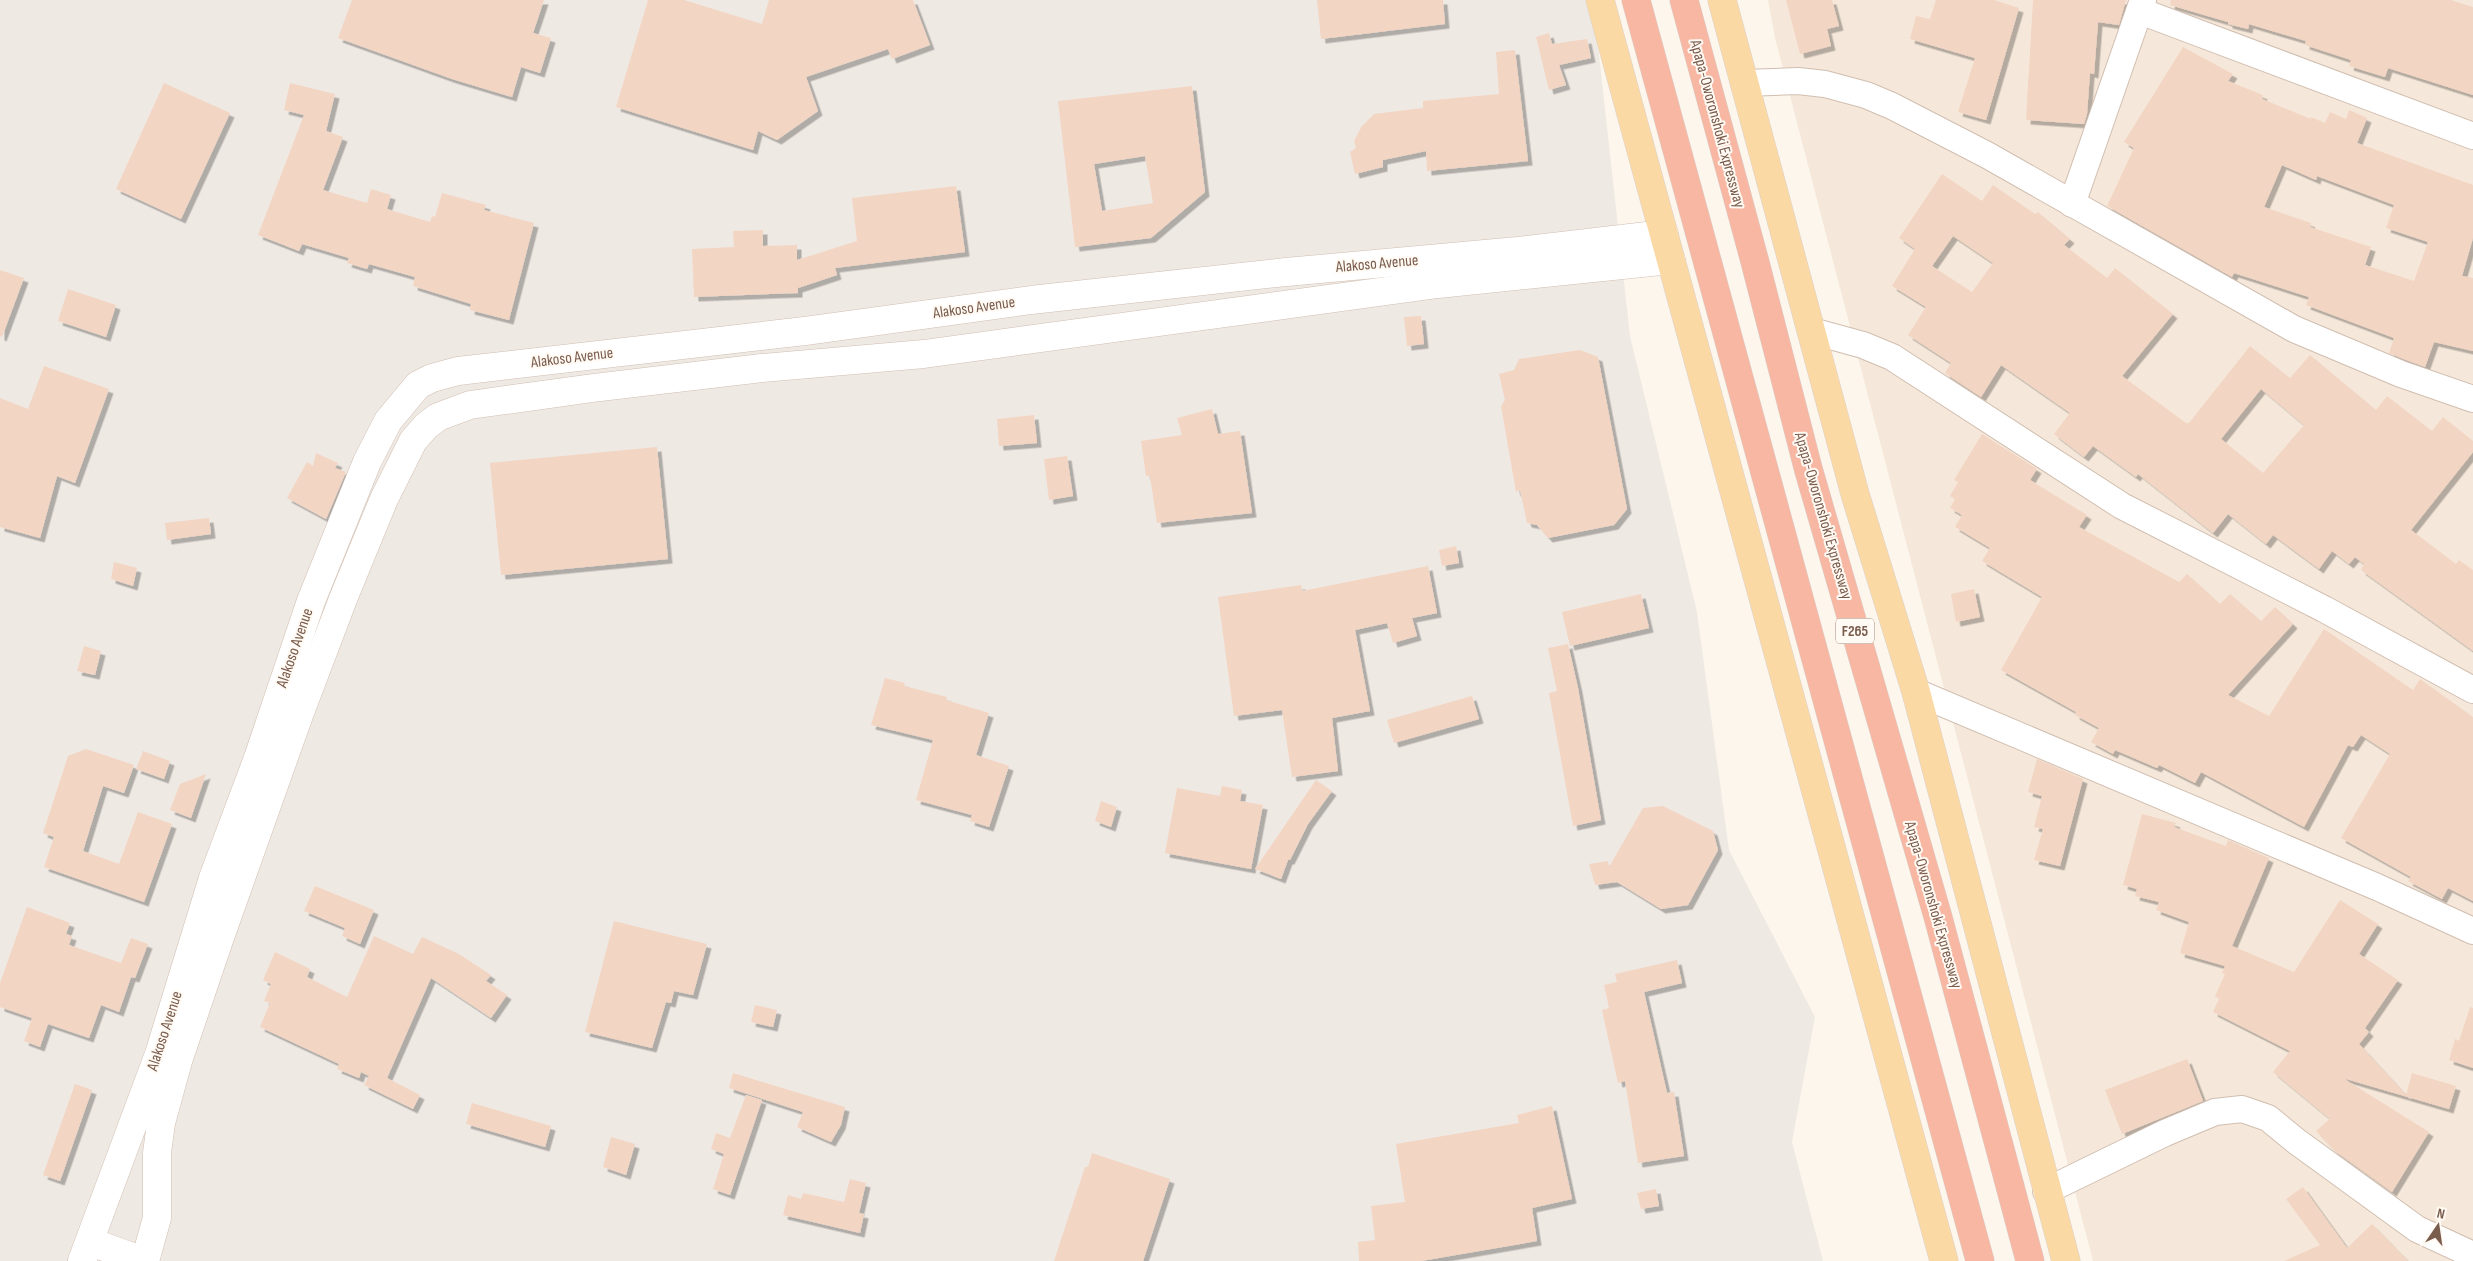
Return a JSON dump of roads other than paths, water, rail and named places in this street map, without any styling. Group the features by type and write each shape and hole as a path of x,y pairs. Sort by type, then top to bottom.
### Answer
{"highway":[{"path":"1636,0 1980,1261"},
{"name":"Apapa-Oworonshoki Expressway","path":"1684,0 1755,262 1808,468 1938,917 2030,1261"}],"main road":[{"path":"1600,0 1944,1261"},
{"path":"1722,0 1856,494 1916,692 2066,1261"}],"street":[{"path":"2072,204 2141,5 2473,136"},
{"path":"1744,83 1798,81 1825,84 1866,95 1892,106 1987,155 2294,329 2401,374 2473,398"},
{"name":"Alakoso Avenue","path":"87,1251 159,1054 213,878 258,758 311,601 371,454 388,420 418,385 432,378 458,371 805,331 1031,300 1286,272 1518,251 1668,247"},
{"name":"Alakoso Avenue","path":"144,1261 157,1218 156,1152 161,1123 178,1061 219,940 310,688 384,499 409,446 426,426 438,417 470,405 753,369 924,354 1438,284 1668,247"},
{"path":"1812,331 1863,345 1892,357 2122,506 2324,609 2473,690"},
{"path":"1916,692 2377,887 2473,931"},
{"path":"2046,1191 2165,1133 2215,1112 2242,1109 2268,1118 2296,1141 2417,1229 2473,1255"},
{"path":"87,1251 144,1261"}]}
